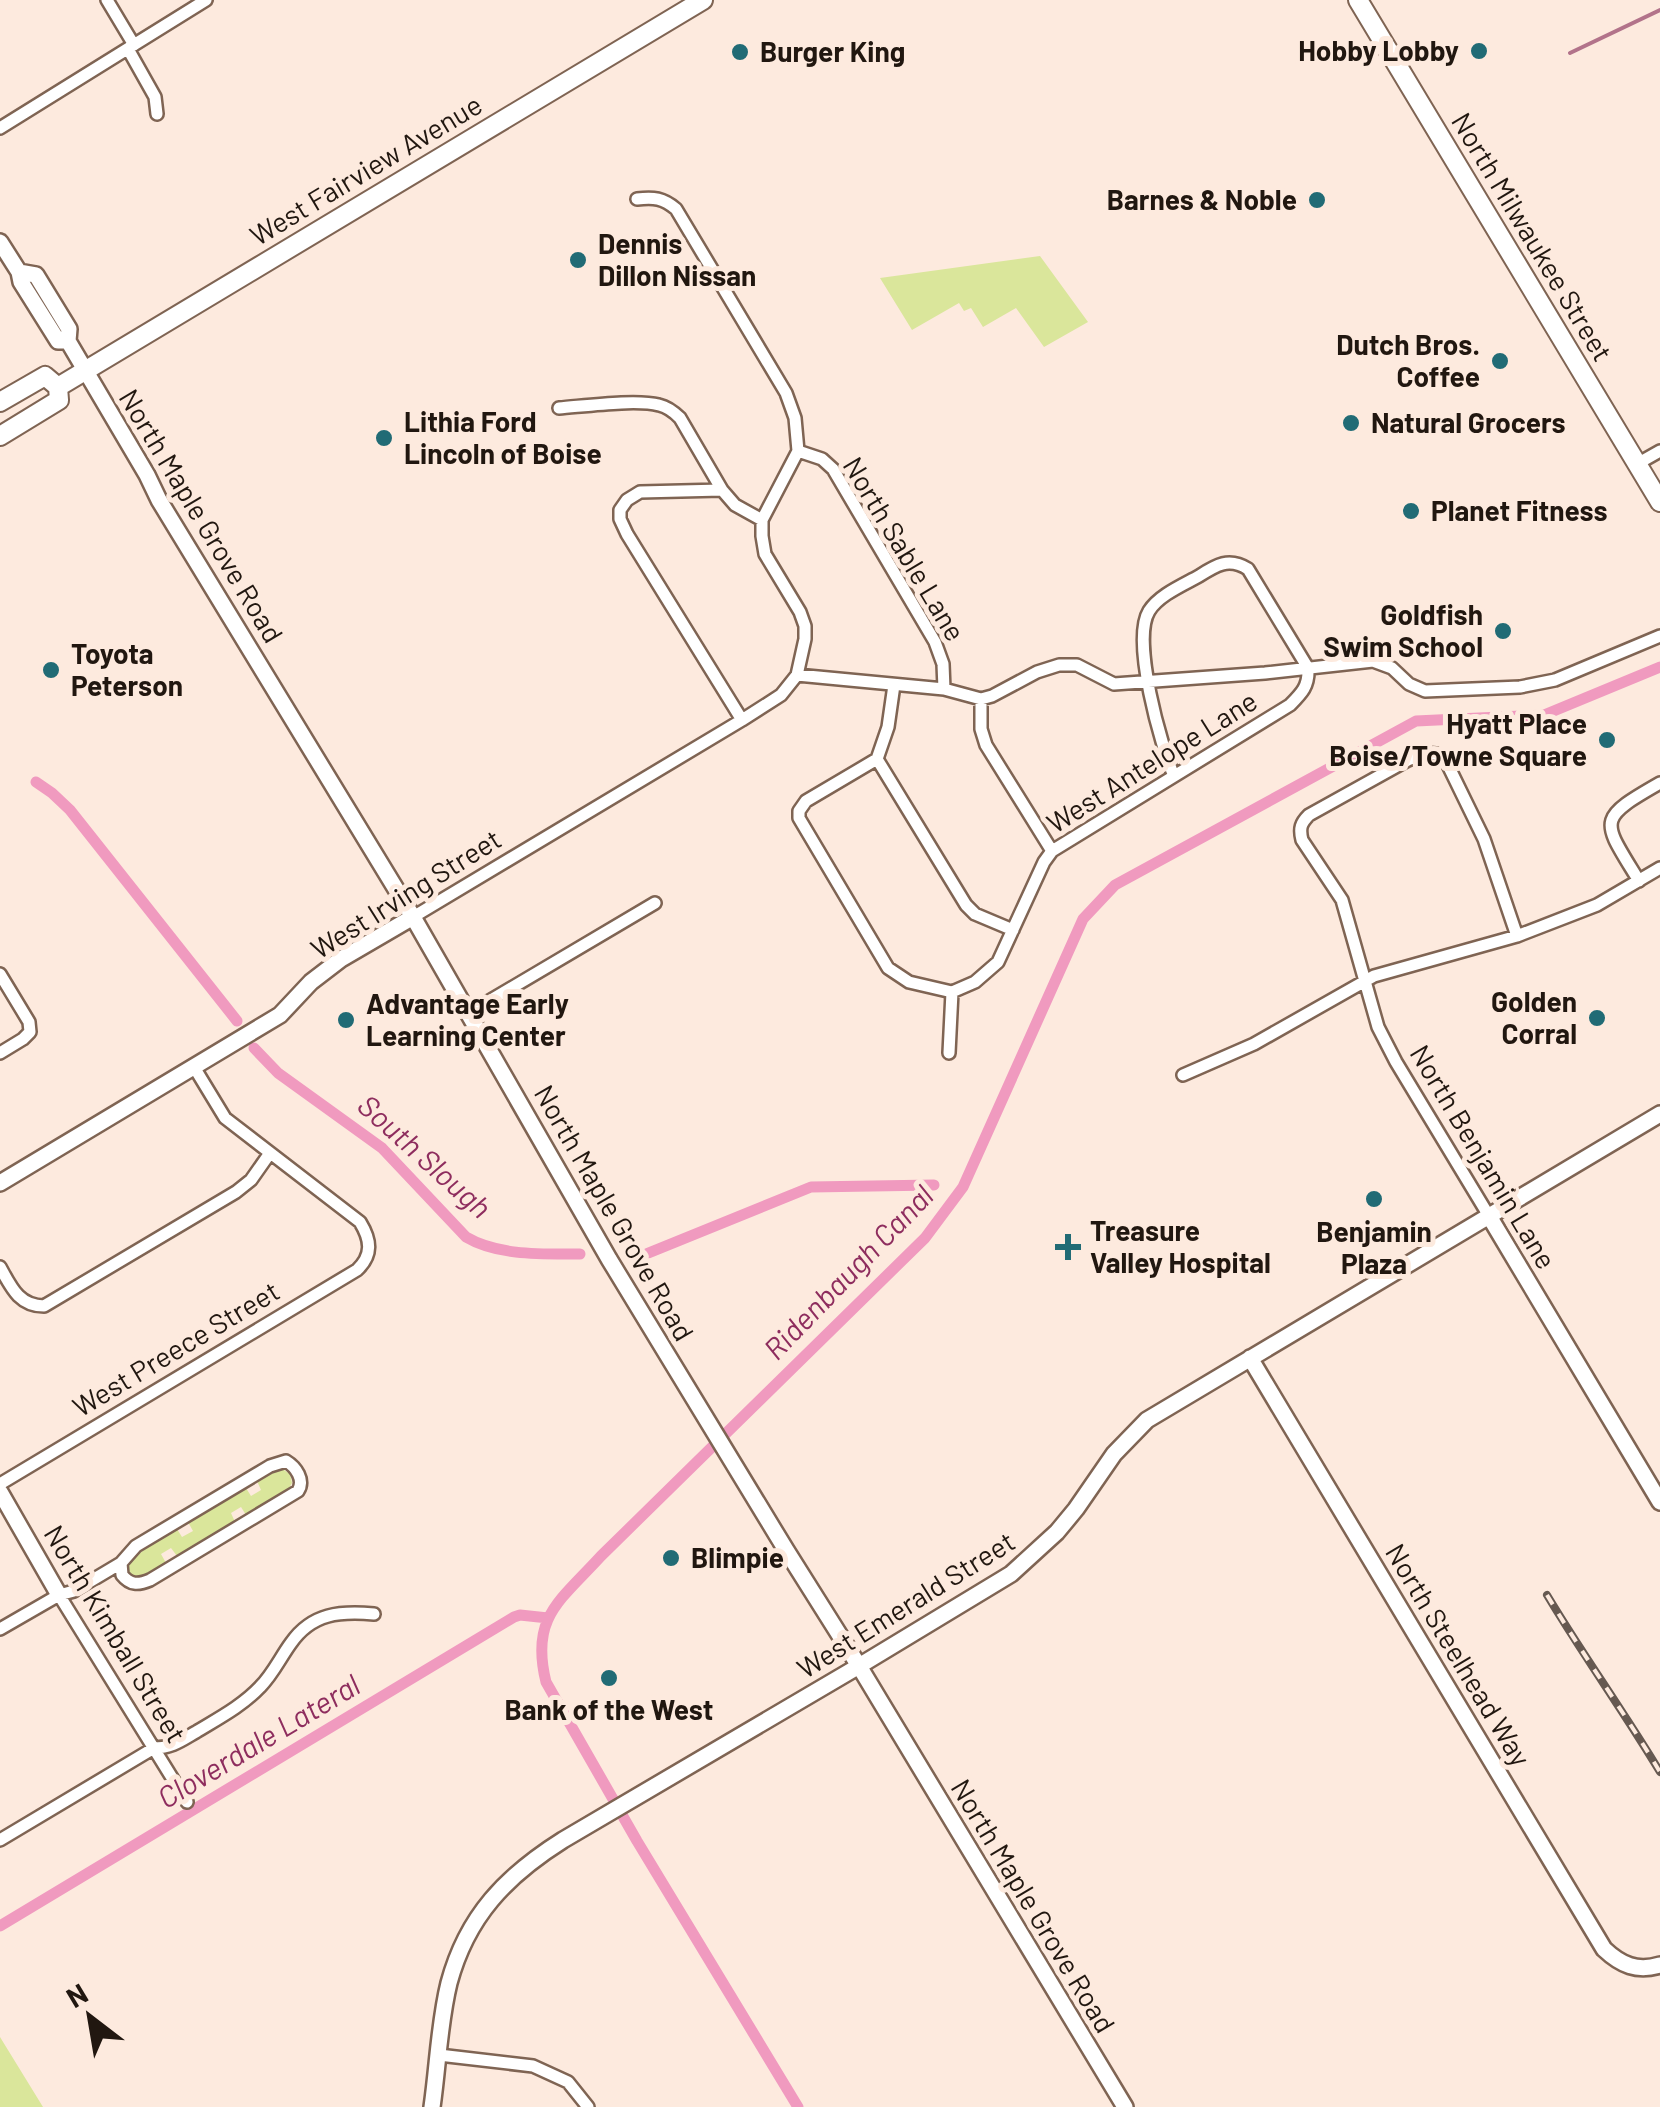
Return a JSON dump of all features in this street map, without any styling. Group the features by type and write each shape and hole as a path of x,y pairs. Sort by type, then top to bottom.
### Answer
{"main road":[{"name":"West Fairview Avenue","path":"58,386 703,0"},
{"name":"North Milwaukee Street","path":"1358,0 1660,502"},
{"name":"North Maple Grove Road","path":"0,242 58,341 68,340 159,500 413,917 606,1253 1125,2107"},
{"name":"West Fairview Avenue","path":"0,402 45,376 58,386 59,400 0,436"},
{"name":"West Irving Street","path":"0,1182 280,1015 311,982 341,959 413,917"},
{"name":"West Emerald Street","path":"432,2107 450,1982 461,1949 490,1900 529,1862 1010,1574 1057,1532 1114,1454 1147,1420 1660,1114"},
{"name":"North Benjamin Lane","path":"1489,1216 1660,1502"},
{"name":"North Steelhead Way","path":"1250,1358 1604,1949 1632,1968 1660,1965"},
{"name":"North Kimball Street","path":"0,1492 59,1594"}],"street":[{"path":"107,0 155,97 157,114"},
{"path":"0,128 206,0"},
{"path":"637,199 665,200 676,209 786,393 795,418 798,450 762,520 762,536 766,554 805,626 797,675 944,690 981,699 1059,665 1077,665 1114,684 1373,661 1392,668 1425,692 1555,680 1660,636"},
{"path":"559,408 644,404 672,410 722,490 735,504 762,520"},
{"name":"North Sable Lane","path":"798,450 822,459 833,469 936,642 943,664 944,690"},
{"path":"1637,464 1660,451"},
{"path":"722,490 640,492 627,500 620,510 620,519 742,720"},
{"path":"1174,776 1148,683 1143,628 1148,612 1160,599 1219,564 1238,563 1248,570 1308,668"},
{"name":"West Antelope Lane","path":"952,992 975,982 998,962 1052,852 1290,706 1308,682 1308,668"},
{"name":"West Irving Street","path":"413,917 742,720 781,695 797,675"},
{"path":"894,685 888,728 876,759 806,801 799,810 799,818 888,968 908,982 952,992 948,1053"},
{"path":"981,699 981,729 986,745 1052,852"},
{"name":"North Benjamin Lane","path":"1489,1216 1378,1026 1342,900 1302,840 1302,823 1309,815 1408,760 1426,753 1436,754 1446,762 1484,839 1517,936"},
{"path":"876,759 966,905 976,914 1013,930"},
{"path":"1638,881 1615,842 1610,822 1624,804 1660,783"},
{"path":"1182,1075 1232,1056 1374,976 1517,936 1597,906 1660,868"},
{"path":"469,1013 655,903"},
{"path":"0,974 30,1032 0,1053"},
{"path":"0,1267 16,1296 33,1306 44,1306 251,1180 270,1154 225,1118 194,1067"},
{"name":"West Preece Street","path":"0,1484 366,1262 368,1236 360,1222 270,1154"},
{"path":"0,1629 121,1564 136,1546 270,1466 286,1461 296,1471 301,1483 298,1492 150,1580 131,1583 122,1575 121,1564"},
{"name":"North Kimball Street","path":"59,1594 187,1802"},
{"path":"0,1840 154,1748 170,1747 244,1702 270,1676 290,1644 315,1620 348,1612 374,1614"},
{"path":"439,2055 533,2066 568,2082 588,2107"}],"green space":[{"path":"1040,256 1088,322 1044,347 1016,308 983,327 971,308 964,311 959,303 912,330 880,278"},
{"path":"276,1470 290,1474 292,1483 288,1490 246,1515 241,1507 231,1513 235,1522 177,1556 171,1548 161,1554 166,1563 153,1571 139,1576 129,1574 127,1568 149,1546 177,1529 182,1537 193,1531 188,1522 246,1488 251,1496 261,1490 257,1481"},
{"path":"0,2037 43,2107 0,2107"}],"waterway":[{"path":"1570,53 1660,10"},
{"name":"Ridenbaugh Canal","path":"798,2107 546,1682 542,1641 552,1611 601,1556 925,1238 963,1187 1083,919 1115,885 1416,721 1544,715 1660,667"},
{"name":"South Slough","path":"36,782 70,810 237,1021"},
{"name":"South Slough","path":"254,1048 278,1073 382,1148 466,1237 506,1251 580,1254"},
{"name":"South Slough","path":"633,1256 811,1187 934,1185"},
{"name":"Cloverdale Lateral","path":"0,1926 514,1617 548,1618"}],"railway":[{"path":"1547,1595 1660,1772"}],"place":[{"name":"Hobby Lobby","path":"1479,51"},
{"name":"Burger King","path":"740,52"},
{"name":"Barnes & Noble","path":"1317,200"},
{"name":"Dennis Dillon Nissan","path":"578,260"},
{"name":"Dutch Bros. Coffee","path":"1500,361"},
{"name":"Natural Grocers","path":"1351,423"},
{"name":"Lithia Ford Lincoln of Boise","path":"384,438"},
{"name":"Planet Fitness","path":"1411,511"},
{"name":"Goldfish Swim School","path":"1503,631"},
{"name":"Toyota Peterson","path":"51,670"},
{"name":"Hyatt Place Boise/Towne Square","path":"1607,740"},
{"name":"Golden Corral","path":"1597,1018"},
{"name":"Advantage Early Learning Center","path":"346,1020"},
{"name":"Benjamin Plaza","path":"1374,1199"},
{"name":"Treasure Valley Hospital","path":"1068,1247"},
{"name":"Blimpie","path":"671,1558"},
{"name":"Bank of the West","path":"609,1678"}]}
